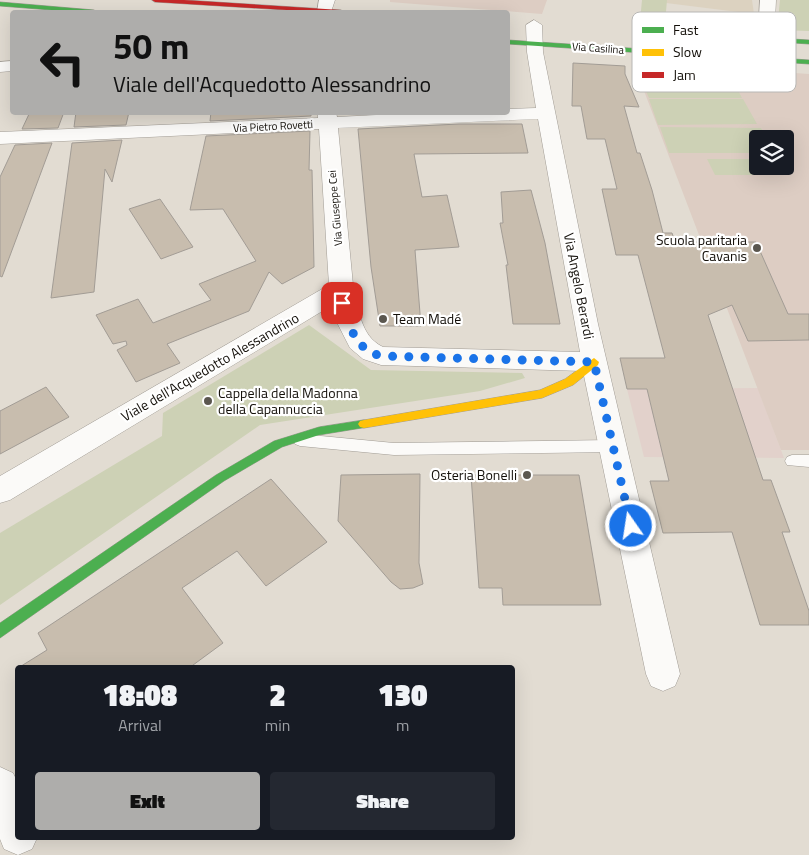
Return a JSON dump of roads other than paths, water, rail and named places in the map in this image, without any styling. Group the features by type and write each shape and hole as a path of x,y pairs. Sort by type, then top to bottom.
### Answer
{"main road":[{"path":"155,0 326,6"},
{"path":"0,4 70,10"},
{"name":"Via Casilina","path":"510,41 534,30 632,41"},
{"path":"796,41 809,42"},
{"name":"Via Casilina","path":"796,60 809,62"},
{"path":"0,631 220,478 266,450 290,439 340,427 542,394 569,382 594,362"}],"street":[{"name":"Via Angelo Berardi","path":"534,30 546,114 594,362 663,674"},
{"name":"Via Pietro Rovetti","path":"510,115 546,114"},
{"path":"153,131 159,115"},
{"name":"Via Pietro Rovetti","path":"1,140 327,118 491,115"},
{"name":"Via Giuseppe Cei","path":"327,118 341,287 329,297"},
{"path":"329,297 342,303 350,330 361,345 371,353 381,356 594,362"},
{"name":"Viale dell'Acquedotto Alessandrino","path":"0,491 329,297"},
{"path":"0,786 15,828"},
{"path":"19,840 24,855"}],"lane":[{"path":"290,439 394,450 613,446"},
{"path":"792,461 809,461"}],"place":[{"name":"Scuola paritaria Cavanis","path":"757,248"},
{"name":"Team Madé","path":"383,319"},
{"name":"Cappella della Madonna della Capannuccia","path":"208,401"},
{"name":"Osteria Bonelli","path":"527,475"}]}
